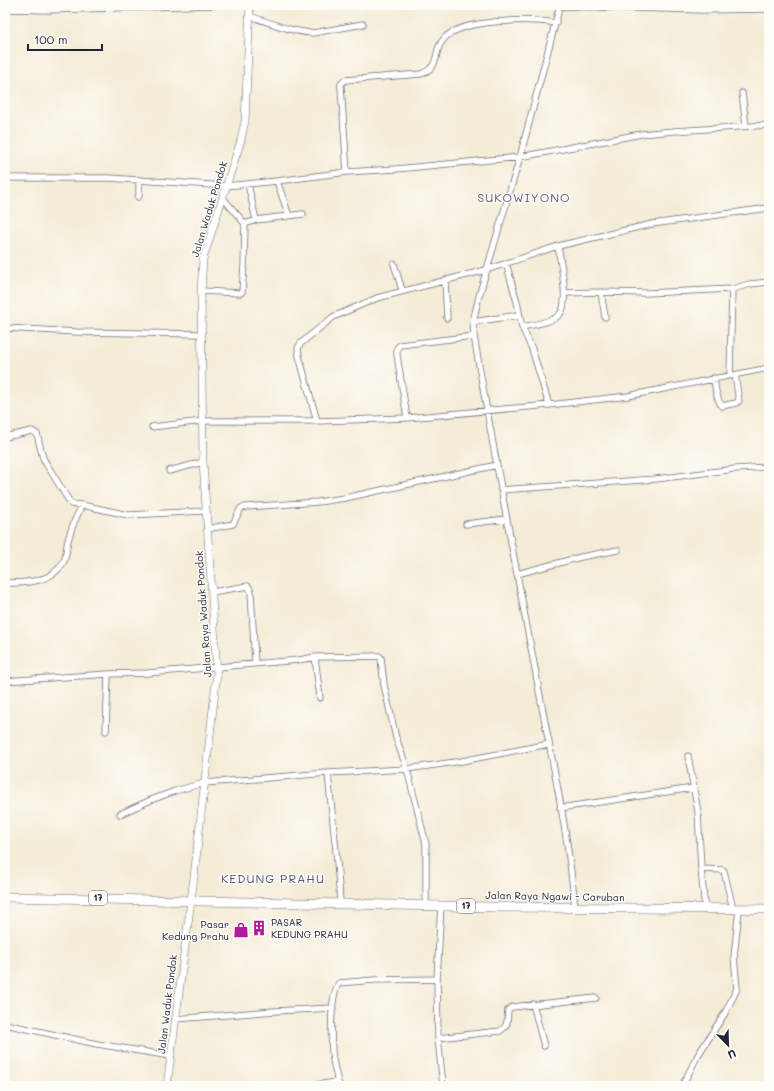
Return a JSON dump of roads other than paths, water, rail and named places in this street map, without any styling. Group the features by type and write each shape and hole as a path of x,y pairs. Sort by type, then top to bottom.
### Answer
{"highway":[{"name":"Jalan Raya Ngawi - Caruban","path":"5,897 575,908 769,909"}],"street":[{"path":"5,9 47,10 98,6 215,5"},
{"name":"Jalan Waduk Pondok","path":"203,421 201,291 203,258 246,121 250,5"},
{"path":"575,908 549,744 496,464 474,336 473,322 486,270 520,157 560,6 653,6 769,9"},
{"path":"249,16 313,33 363,24"},
{"path":"347,172 341,87 345,80 421,74 429,71 434,65 440,44 444,38 450,33 464,28 483,24 525,20 556,23"},
{"path":"742,93 746,126"},
{"path":"5,178 109,178 226,186 347,172 396,169 520,157 642,134 769,125"},
{"path":"138,197 140,180"},
{"path":"277,181 289,216"},
{"path":"248,184 256,220"},
{"path":"201,291 242,292 244,266 244,224 223,198"},
{"path":"317,421 298,348 301,343 333,317 343,312 377,298 402,290 486,270 558,246 652,224 769,208"},
{"path":"244,224 256,220 303,214"},
{"path":"522,327 552,320 560,314 564,307 565,293 558,246"},
{"path":"506,263 522,327 532,349 549,405"},
{"path":"394,264 402,290"},
{"path":"445,280 447,318"},
{"path":"565,293 646,293 732,289 750,284 769,282"},
{"path":"714,378 716,394 720,405 722,406 739,401 732,375 732,289"},
{"path":"601,292 605,317"},
{"path":"473,322 520,315"},
{"path":"5,328 76,332 202,334"},
{"path":"408,418 397,348 400,345 474,336"},
{"path":"152,427 203,421 317,421 408,418 487,411 618,398 769,368"},
{"name":"Jalan Raya Waduk Pondok","path":"190,901 217,682 203,462 203,421"},
{"path":"5,437 32,431 37,434 43,458 70,504 128,514 206,511"},
{"path":"169,471 203,462"},
{"path":"207,529 233,524 241,508 318,502 345,498 496,464"},
{"path":"501,490 656,479 735,469 769,467"},
{"path":"5,583 29,582 42,579 50,576 58,569 64,562 68,538 82,505"},
{"path":"466,524 507,519"},
{"path":"517,574 581,557 618,550"},
{"path":"212,592 248,586 251,592 255,663"},
{"path":"5,681 108,674 148,673 315,657 379,656 381,658 384,685 396,738 407,768 426,844 426,905"},
{"path":"315,657 320,698"},
{"path":"106,731 108,674"},
{"path":"120,814 175,791 204,783 407,768 462,761 549,744"},
{"path":"688,756 698,812 705,909"},
{"path":"328,773 339,872 340,904"},
{"path":"560,808 693,788"},
{"path":"682,1086 698,1055 725,1013 737,989 734,957 740,909 724,871 701,869"},
{"name":"Jalan Waduk Pondok","path":"167,1086 190,901"},
{"path":"441,905 437,979 438,1038 443,1086"},
{"path":"306,1086 339,1084 332,1053 333,1008 336,986 339,983 412,978 437,979"},
{"path":"438,1038 500,1031 507,1025 509,1008 533,1004 596,998"},
{"path":"533,1004 544,1046"},
{"path":"175,1019 333,1008"},
{"path":"5,1024 97,1044 171,1056"}],"place":[{"name":"PASAR KEDUNG PRAHU","path":"259,928"},
{"name":"Pasar Kedung Prahu","path":"241,930"}],"district":[{"name":"SUKOWIYONO","path":"524,198"},
{"name":"KEDUNG PRAHU","path":"273,879"}]}
